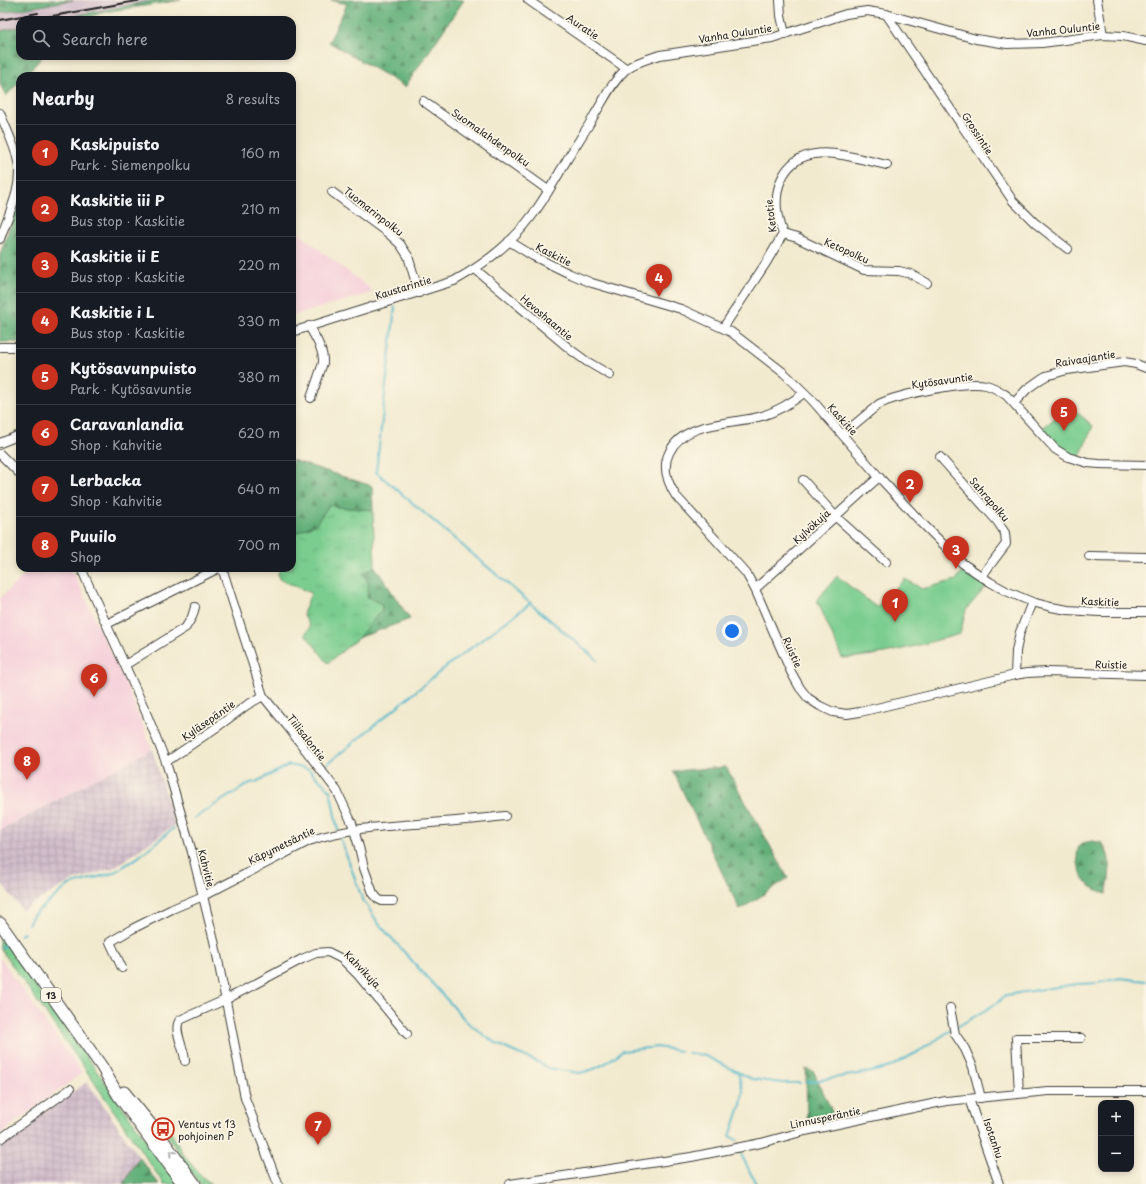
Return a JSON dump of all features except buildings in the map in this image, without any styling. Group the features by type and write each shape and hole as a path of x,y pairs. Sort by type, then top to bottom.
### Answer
{"highway":[{"name":"13","path":"0,923 102,1068 118,1095 183,1184"},
{"name":"13","path":"102,1068 124,1091 195,1184"}],"street":[{"name":"Auratie","path":"528,0 627,69"},
{"path":"780,0 781,16 785,34"},
{"path":"1097,0 1103,35"},
{"name":"Vanha Ouluntie","path":"509,241 531,217 596,113 607,91 627,69 642,61 660,55 772,38 846,14 867,11 886,14 976,39 1007,44 1042,43 1103,35 1123,36 1146,41"},
{"name":"Grossintie","path":"886,14 1013,201 1035,223 1068,249"},
{"name":"Suomalahdenpolku","path":"423,101 548,190"},
{"path":"0,113 16,157"},
{"name":"Ketotie","path":"723,328 766,263 783,234 780,226 776,200 778,187 783,175 791,164 800,157 824,152 887,165"},
{"name":"Tuomarinpolku","path":"332,192 389,234 406,250 419,293"},
{"path":"0,239 16,193"},
{"name":"Ketopolku","path":"783,234 803,241 864,270 899,270 911,274 927,283"},
{"name":"Kaustarintie","path":"296,331 454,281 474,269 509,241"},
{"name":"Kaskitie","path":"509,241 533,256 592,283 681,309 731,332 784,373 843,434 879,477 962,563 981,577 1006,591 1032,602 1068,610 1099,612 1146,612"},
{"name":"Hevoshaantie","path":"474,269 571,350 610,375"},
{"path":"309,326 324,358 311,398"},
{"path":"0,347 16,347"},
{"name":"Raivaajantie","path":"1014,404 1027,389 1041,379 1067,370 1124,362 1136,364 1146,368"},
{"name":"Kytösavuntie","path":"843,434 879,404 895,398 914,393 976,384 987,385 998,390 1014,404 1055,449 1068,457 1078,461 1100,464 1146,465"},
{"name":"Ruistie","path":"804,393 772,413 760,417 702,427 688,432 671,448 667,456 665,466 669,485 676,496 746,573 755,589 791,672 800,688 808,698 833,712 847,714 1015,675 1047,672 1146,675"},
{"path":"0,443 16,437"},
{"path":"0,454 16,470"},
{"name":"Sahrapolku","path":"940,457 997,521 1005,533 1006,544 981,577"},
{"name":"Kylvökuja","path":"755,589 879,477"},
{"path":"803,480 836,517 886,562"},
{"path":"1089,556 1146,557"},
{"name":"Kahvitie","path":"84,572 145,710 166,762 203,896 226,999 245,1098 278,1184"},
{"path":"107,624 213,572"},
{"name":"Tiilisalontie","path":"222,572 263,696 334,787 354,829 364,868 373,893 382,901 394,901"},
{"path":"1015,675 1020,632 1032,602"},
{"path":"125,665 181,631 190,622 195,607"},
{"name":"Kyläsepäntie","path":"166,762 247,705 263,696"},
{"name":"Käpymetsäntie","path":"122,968 110,942 309,841 327,834 354,829 505,816"},
{"name":"Kahvikuja","path":"226,999 302,959 316,953 328,952 342,959 358,975 407,1034"},
{"path":"185,1062 185,1056 176,1025 180,1020 226,999"},
{"path":"950,1008 955,1034 965,1049 973,1067 981,1098"},
{"path":"1019,1093 1016,1038 1081,1038"},
{"path":"0,1139 70,1089"},
{"name":"Linnusperäntie","path":"510,1184 692,1157 761,1143 805,1131 946,1102 1048,1091 1146,1091"},
{"name":"Isotanhu","path":"969,1099 999,1184"}],"shaded area":[{"path":"73,0 156,0 73,16 16,16 16,28 0,31 0,13"},
{"path":"296,231 374,292 296,315"},
{"path":"28,572 73,572 129,691 152,749 0,831 0,598"},
{"path":"152,749 175,825 113,868 71,881 22,910 0,881 0,831"},
{"path":"0,958 82,1073 0,1134"},
{"path":"87,1082 139,1157 124,1184 0,1184 0,1144"}],"green space":[{"path":"0,0 73,0 0,13"},
{"path":"156,0 181,0 100,13 93,16 73,16"},
{"path":"331,0 464,0 405,87 329,42 347,4"},
{"path":"16,28 16,60 39,60 29,72 16,72 16,85 6,96 0,84 0,31"},
{"path":"16,208 16,342 0,342 0,255"},
{"path":"1070,406 1093,426 1078,461 1063,454 1039,431"},
{"path":"296,461 372,486 373,510 329,505 316,524 296,533"},
{"path":"329,505 373,510 375,567 363,573 382,604 382,610 358,638 328,663 305,634 310,627 303,614 311,593 279,579 278,574 279,572 296,572 296,533 315,524"},
{"path":"375,567 410,619 358,638 382,610 382,604 367,597 369,584 363,573"},
{"path":"967,567 990,582 966,610 960,634 886,653 842,658 817,600 837,576 876,607 905,579 922,589 956,580"},
{"path":"726,767 788,878 740,910 673,771"},
{"path":"1092,841 1102,843 1108,855 1110,868 1106,894 1093,888 1087,883 1079,868 1077,856 1079,846 1083,843"},
{"path":"0,937 178,1184 164,1184 0,948"},
{"path":"806,1069 814,1072 835,1118 807,1126"},
{"path":"168,1127 192,1165 211,1184 200,1184 189,1170 164,1130"},
{"path":"139,1157 159,1184 124,1184"}],"waterway":[{"path":"395,307 376,472 597,660"},
{"path":"326,765 448,665 531,603"},
{"path":"194,818 250,783 256,782 289,765 308,769 330,790 338,831"},
{"path":"28,924 33,915 69,885 113,873 137,858 174,828"},
{"path":"339,835 362,898 378,923 467,1022 489,1039 548,1068 580,1073 594,1069 606,1063 622,1051 657,1047 680,1051"},
{"path":"20,935 24,933"},
{"path":"2,947 6,945"},
{"path":"957,1027 997,1003 1006,995 1076,984 1098,983 1120,978 1146,981"},
{"path":"807,1082 871,1072 890,1067 921,1050 951,1030"},
{"path":"687,1053 703,1055 752,1079 782,1083 800,1083"},
{"path":"738,1072 743,1092 741,1104 730,1136 738,1141"},
{"path":"741,1154 756,1184"}],"railway":[{"path":"52,16 142,0"},
{"path":"22,16 38,13"},
{"path":"0,20 16,17"}],"place":[{"name":"Kaskitie i L","path":"659,297"},
{"name":"Kytösavunpuisto","path":"1064,431"},
{"name":"Kaskitie iii P","path":"910,503"},
{"name":"Kaskitie ii E","path":"956,569"},
{"name":"Kaskipuisto","path":"895,622"},
{"name":"Caravanlandia","path":"94,697"},
{"name":"Puuilo","path":"27,780"},
{"name":"Ventus vt 13 pohjoinen P","path":"163,1129"},
{"name":"Lerbacka","path":"318,1145"}]}
